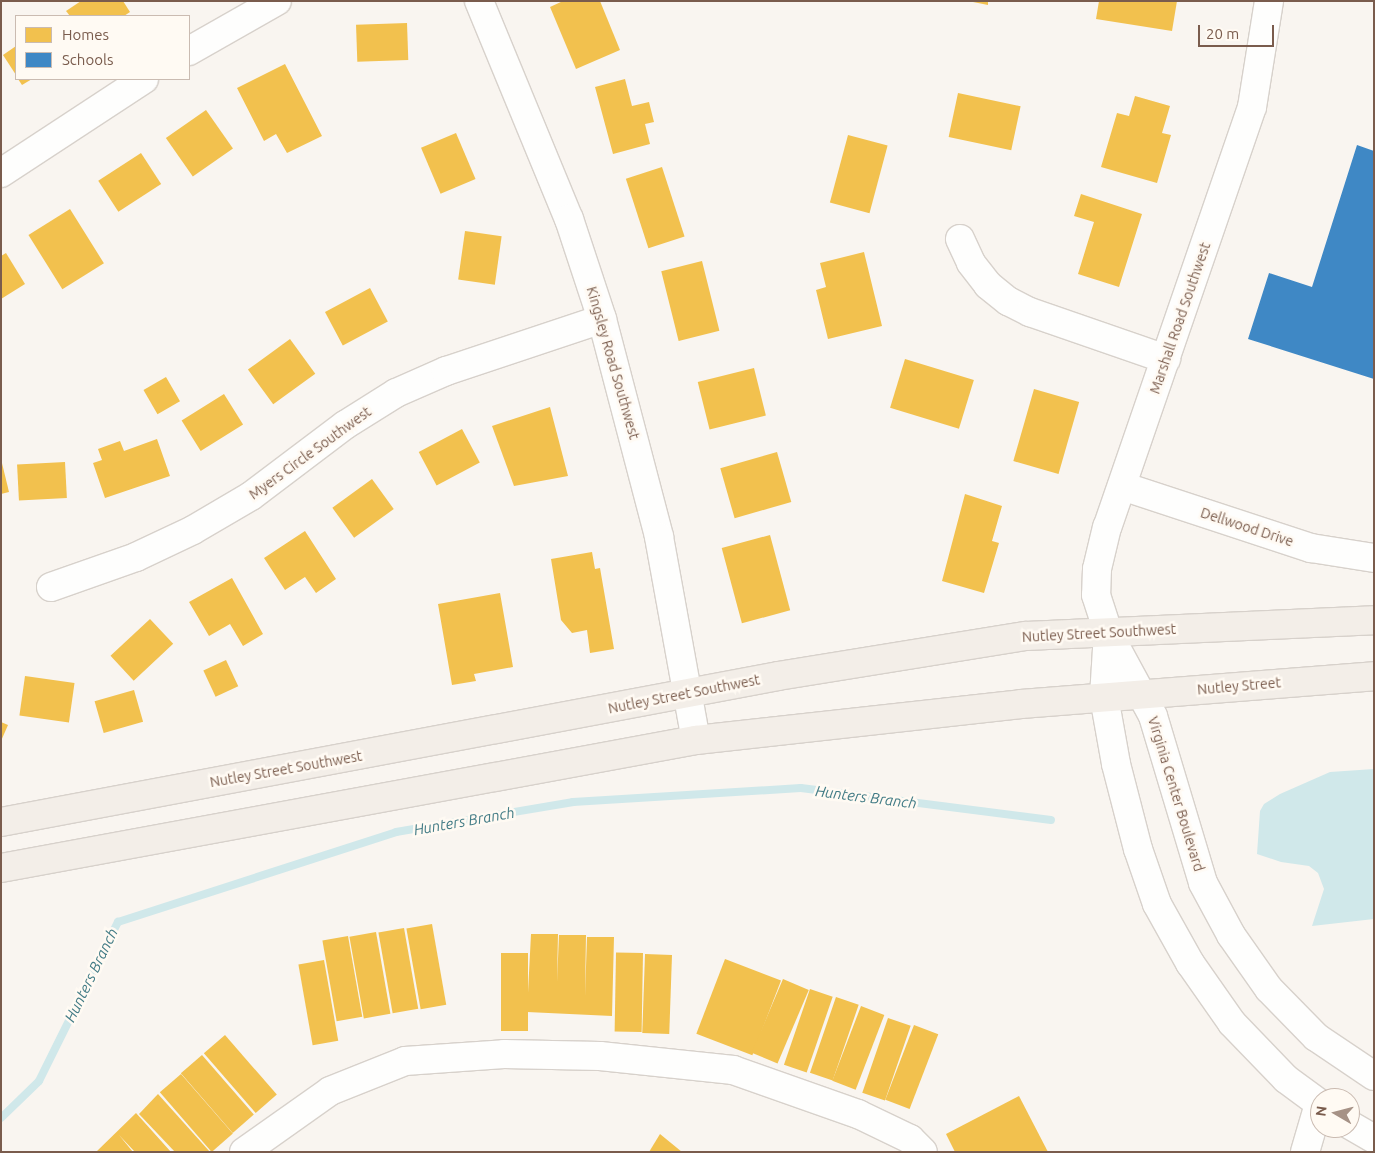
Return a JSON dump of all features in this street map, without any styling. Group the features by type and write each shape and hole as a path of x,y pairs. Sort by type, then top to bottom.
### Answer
{"main road":[{"name":"Nutley Street Southwest","path":"1,822 689,694 1026,636 1374,620"},
{"name":"Nutley Street","path":"1104,697 1374,676"},
{"path":"1,868 696,740 1104,697"}],"street":[{"path":"190,50 277,1"},
{"name":"Kingsley Road Southwest","path":"479,1 569,219 602,320 660,537 696,740"},
{"name":"Marshall Road Southwest","path":"1108,633 1096,595 1097,569 1107,526 1252,106 1269,1"},
{"path":"1,173 142,80"},
{"path":"960,239 971,264 988,285 1008,301 1030,312 1166,359"},
{"name":"Myers Circle Southwest","path":"51,587 136,557 193,530 251,496 345,425 396,393 446,371 602,320"},
{"name":"Dellwood Drive","path":"1122,486 1311,548 1374,558"},
{"path":"1108,633 1104,697 1116,764 1138,849 1157,904 1190,963 1232,1023 1286,1078 1310,1096"},
{"name":"Virginia Center Boulevard","path":"1108,633 1143,694 1159,732 1203,883 1231,935 1269,989 1316,1037 1374,1076"},
{"path":"244,1152 330,1091 405,1061 504,1054 600,1056 733,1070 858,1114 910,1139 923,1152"},
{"path":"1360,1131 1374,1139"},
{"path":"1305,1152 1310,1136"}],"water":[{"path":"1374,769 1374,919 1312,926 1324,889 1318,873 1309,866 1281,862 1257,854 1260,811 1264,804 1280,794 1330,772"}],"building: Homes":[{"path":"81,1 123,1 130,12 126,15 69,15 66,11"},
{"path":"563,1 600,1 620,50 576,69 550,7"},
{"path":"968,1 988,1 988,5"},
{"path":"1099,1 1177,1 1172,31 1096,19"},
{"path":"407,23 408,60 357,62 356,25"},
{"path":"15,47 15,73 3,55"},
{"path":"285,64 322,136 287,153 276,134 264,141 237,88"},
{"path":"625,79 632,106 649,102 654,122 645,124 650,144 613,154 595,87"},
{"path":"19,80 30,80 22,85"},
{"path":"958,93 1021,106 1011,150 949,137"},
{"path":"1135,96 1170,106 1162,133 1171,135 1157,183 1101,167 1117,113 1129,116"},
{"path":"206,110 233,149 193,177 166,138"},
{"path":"456,133 476,179 441,194 421,148"},
{"path":"848,135 888,146 869,213 830,203"},
{"path":"141,153 161,184 118,212 98,181"},
{"path":"662,167 685,236 648,248 626,179"},
{"path":"1081,194 1142,214 1119,287 1078,274 1094,222 1074,216"},
{"path":"70,209 104,263 62,289 28,235"},
{"path":"465,231 502,236 495,285 458,280"},
{"path":"864,252 882,326 828,339 816,290 826,287 820,263"},
{"path":"6,253 25,284 1,299 1,256"},
{"path":"702,261 719,331 679,341 661,271"},
{"path":"370,288 388,322 343,345 325,312"},
{"path":"290,339 315,374 273,404 248,370"},
{"path":"905,359 974,380 959,429 890,408"},
{"path":"754,368 766,416 710,430 698,382"},
{"path":"166,377 180,401 157,414 143,390"},
{"path":"1034,389 1079,402 1059,474 1013,461"},
{"path":"224,394 243,425 201,451 182,420"},
{"path":"550,407 568,476 514,486 492,426"},
{"path":"462,429 480,463 437,486 419,452"},
{"path":"157,439 170,476 105,498 93,463 102,460 98,449 120,441 124,451"},
{"path":"777,452 791,502 735,518 720,468"},
{"path":"1,459 9,492 1,494"},
{"path":"65,462 67,498 19,500 17,465"},
{"path":"372,479 394,509 354,538 332,508"},
{"path":"965,494 1002,506 992,541 999,543 984,593 942,581"},
{"path":"305,531 336,579 316,593 305,577 285,590 264,558"},
{"path":"770,535 790,610 742,623 722,548"},
{"path":"592,552 595,569 600,568 614,649 590,653 587,630 572,633 561,620 551,559"},
{"path":"232,578 263,634 243,646 230,624 209,636 189,602"},
{"path":"500,593 513,667 474,674 476,681 452,685 438,604"},
{"path":"150,619 173,644 134,681 111,656"},
{"path":"226,660 238,686 216,697 203,671"},
{"path":"25,676 75,683 69,723 19,716"},
{"path":"134,690 143,722 104,733 95,701"},
{"path":"1,722 8,725 1,741"},
{"path":"432,924 446,1005 421,1009 406,929"},
{"path":"404,928 418,1009 393,1013 378,933"},
{"path":"376,932 390,1014 364,1018 349,937"},
{"path":"531,934 558,934 557,982 559,935 586,935 585,996 587,937 614,937 612,1016 527,1012"},
{"path":"348,936 362,1017 337,1021 322,941"},
{"path":"501,953 528,953 528,1031 501,1031"},
{"path":"616,953 643,953 642,1032 615,1032"},
{"path":"645,954 672,955 669,1034 642,1033"},
{"path":"725,959 781,981 752,1055 696,1034"},
{"path":"324,960 338,1041 313,1045 298,965"},
{"path":"783,979 809,990 778,1064 752,1053"},
{"path":"810,989 833,997 807,1072 784,1065"},
{"path":"836,997 859,1005 833,1080 810,1073"},
{"path":"861,1006 884,1015 856,1090 832,1081"},
{"path":"888,1018 911,1026 885,1101 862,1093"},
{"path":"914,1025 938,1034 910,1109 885,1100"},
{"path":"225,1035 277,1095 256,1113 204,1053"},
{"path":"202,1055 254,1115 233,1133 181,1073"},
{"path":"181,1074 233,1134 212,1152 160,1092"},
{"path":"158,1094 210,1152 175,1152 139,1114"},
{"path":"1019,1096 1048,1152 955,1152 946,1134"},
{"path":"136,1113 171,1152 135,1152 119,1135 133,1152 96,1152"},
{"path":"660,1134 682,1152 649,1152"}],"building: Schools":[{"path":"1357,145 1374,151 1374,379 1248,339 1269,273 1312,287"}],"waterway":[{"name":"Hunters Branch","path":"1,1118 39,1081 118,922 396,832 573,802 801,788 1051,820"}]}
